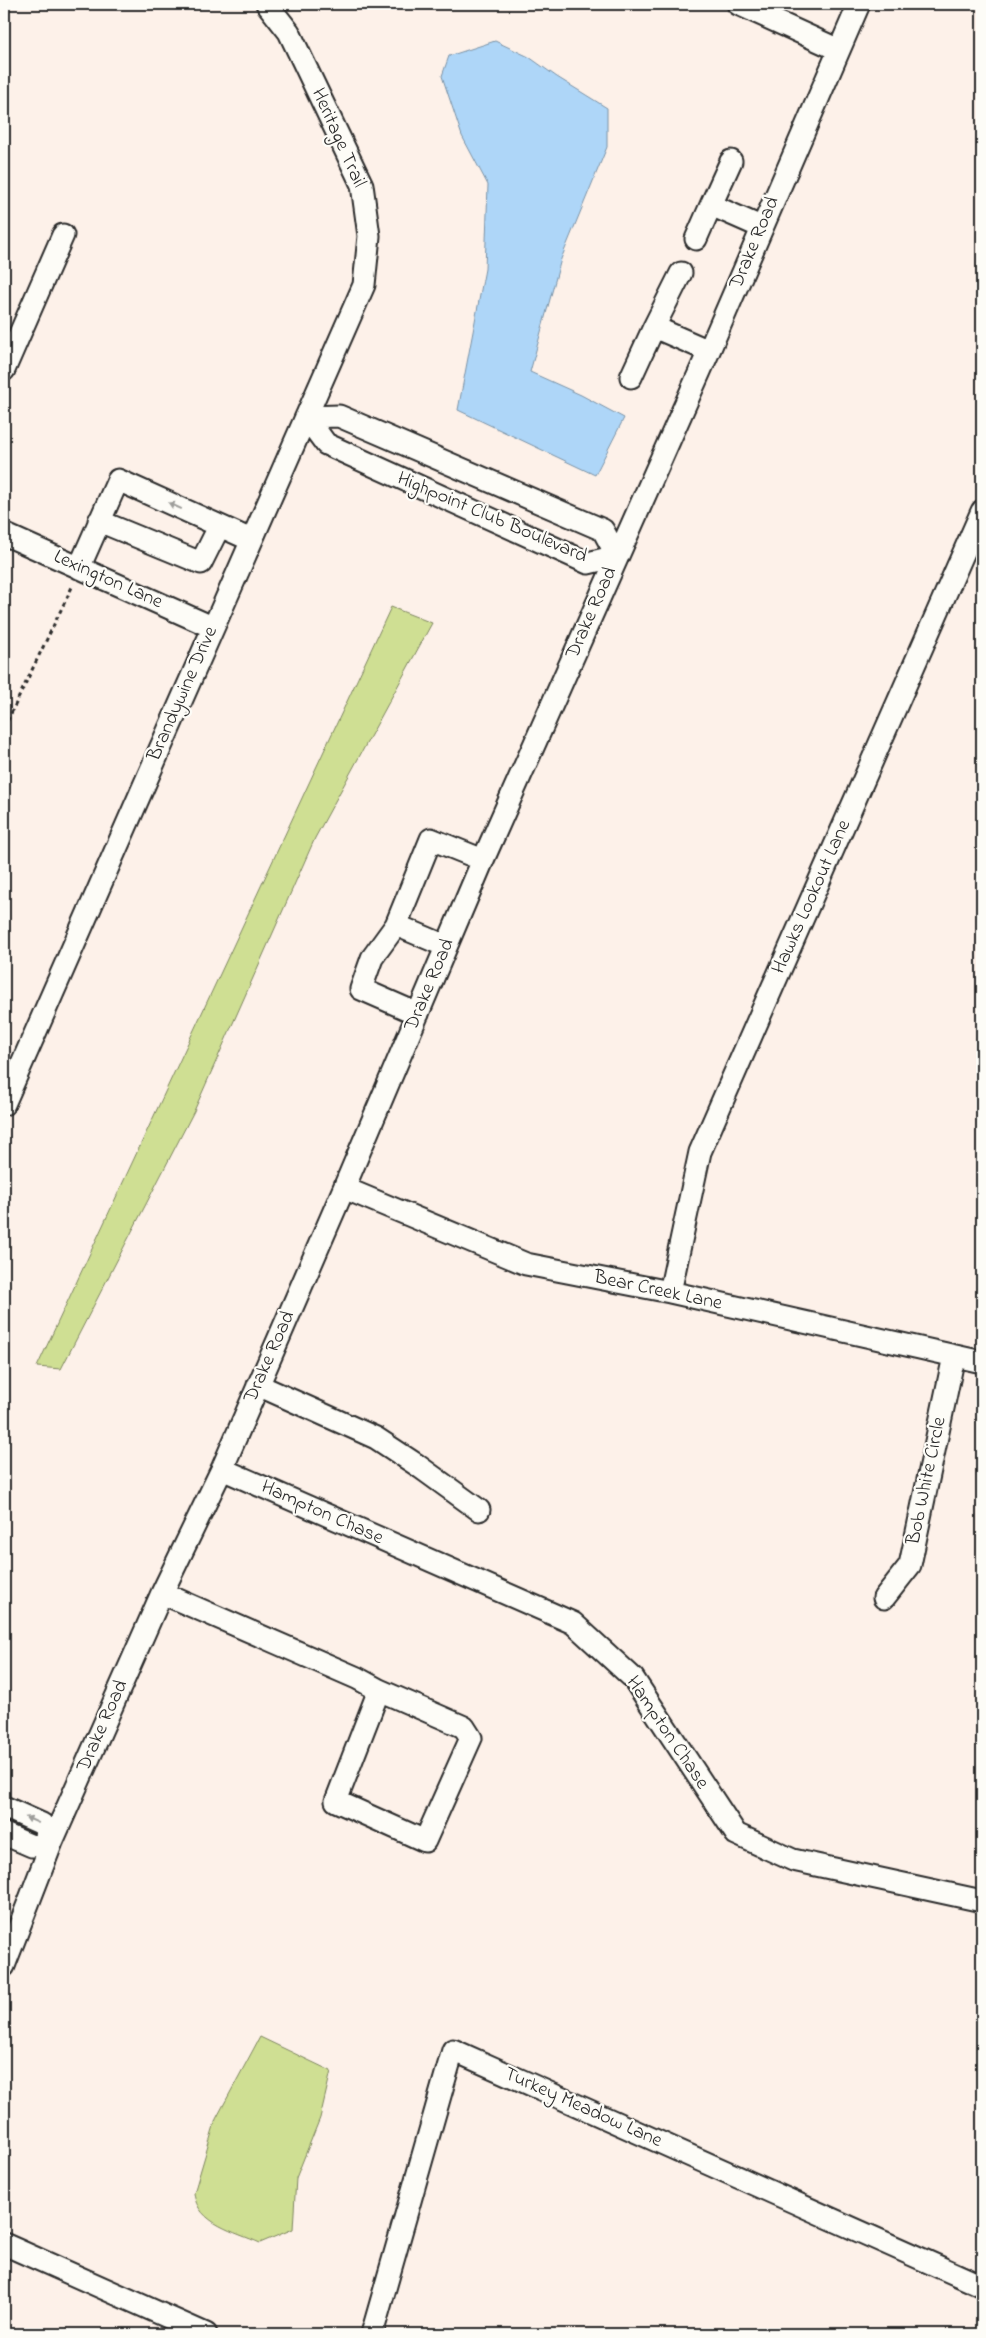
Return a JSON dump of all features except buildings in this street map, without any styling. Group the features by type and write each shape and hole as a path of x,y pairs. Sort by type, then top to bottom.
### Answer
{"street":[{"name":"Heritage Trail","path":"267,4 289,32 362,184 369,236 364,285"},
{"path":"738,4 839,50"},
{"name":"Drake Road","path":"4,1966 52,1842 162,1593 222,1469 483,860 709,351 859,4"},
{"path":"696,239 731,161"},
{"path":"712,205 761,227"},
{"path":"4,370 63,235"},
{"path":"631,377 680,273"},
{"name":"Brandywine Drive","path":"4,1104 212,626 364,285"},
{"path":"654,328 709,351"},
{"name":"Highpoint Club Boulevard","path":"339,416 603,530 617,556 588,564 326,444 306,417 339,416"},
{"path":"79,568 118,480 251,540"},
{"name":"Hawks Lookout Lane","path":"670,1292 700,1152 982,511"},
{"path":"100,522 201,563 219,527"},
{"name":"Lexington Lane","path":"4,534 212,626"},
{"path":"418,1014 361,989 372,958 396,925 431,840 483,860"},
{"path":"396,925 446,946"},
{"name":"Bear Creek Lane","path":"344,1188 526,1264 670,1292 982,1362"},
{"name":"Bob White Circle","path":"884,1598 910,1565 954,1356"},
{"path":"258,1385 376,1438 479,1510"},
{"name":"Hampton Chase","path":"222,1469 573,1623 633,1678 736,1834 793,1860 982,1901"},
{"path":"162,1593 358,1678 379,1690 464,1727 472,1738 425,1841 336,1801 379,1690"},
{"path":"4,1807 42,1824 52,1842 32,1846 4,1834"},
{"name":"Turkey Meadow Lane","path":"372,2334 453,2050 982,2286"},
{"path":"4,2244 206,2334"}],"path":[{"path":"4,728 41,653 79,568"}],"green space":[{"path":"391,607 432,623 315,838 194,1111 61,1369 37,1367"},
{"path":"260,2037 331,2071 320,2118 296,2178 293,2229 260,2243 229,2231 210,2220 197,2204 194,2193 216,2119"}],"water":[{"path":"495,41 529,57 607,108 607,147 561,259 530,372 581,395 624,418 595,475 458,410 485,269 488,185 462,136 442,76 449,56"}]}
